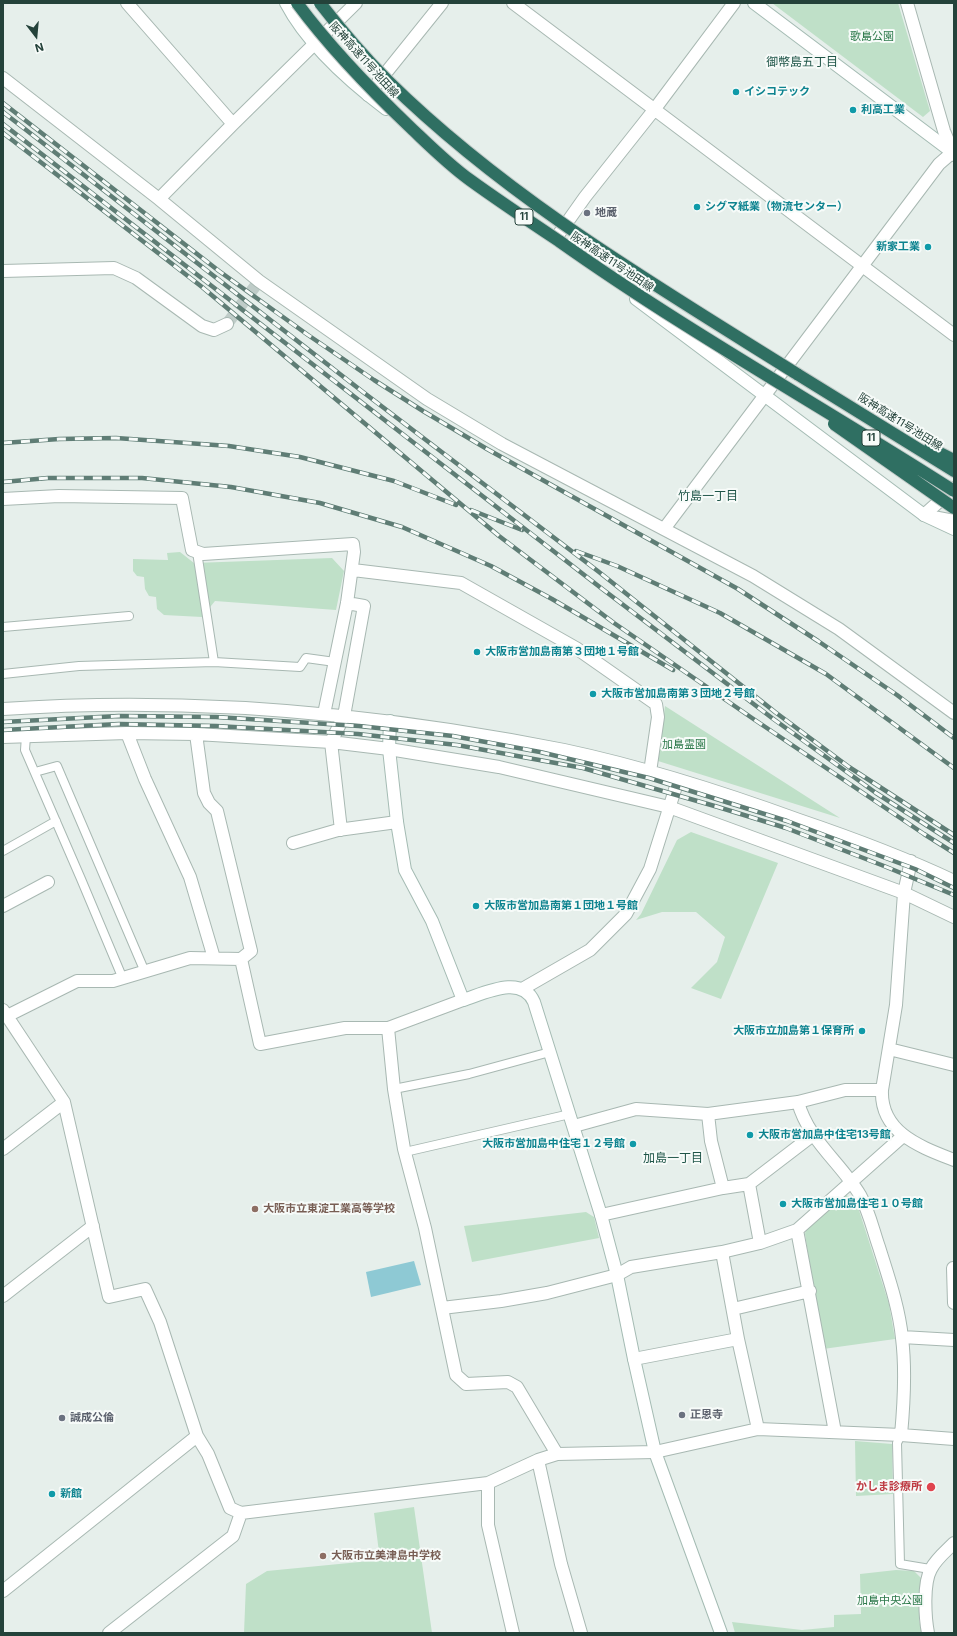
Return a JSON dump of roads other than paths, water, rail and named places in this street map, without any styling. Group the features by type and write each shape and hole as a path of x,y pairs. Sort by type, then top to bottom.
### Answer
{"highway":[{"name":"阪神高速11号池田線","path":"297,3 342,59 374,92 434,150 469,179 584,259 786,388 880,443 954,489"},
{"name":"阪神高速11号池田線","path":"320,3 387,80 482,165 537,206 647,280 954,471"},
{"path":"786,388 864,446 954,508"},
{"name":"11","path":"860,412 954,460"}],"street":[{"path":"127,3 233,124"},
{"path":"286,3 314,45 368,95 764,396 924,515 954,535"},
{"path":"160,199 233,124 356,3"},
{"path":"368,95 442,3"},
{"path":"513,3 954,335"},
{"path":"556,238 585,197 654,110 734,3"},
{"path":"754,3 953,153"},
{"path":"907,3 944,131 953,153"},
{"path":"3,78 160,199 259,281 427,399 502,444 753,576 839,628 954,713"},
{"path":"664,530 940,164 953,153"},
{"path":"3,271 114,268 136,278 202,326 214,330 227,324"},
{"path":"924,515 954,489"},
{"path":"3,499 59,496 182,498 192,550 203,554 353,544 354,552 347,603 324,714"},
{"path":"924,515 954,521"},
{"path":"924,515 954,529"},
{"path":"352,570 461,583 576,648 656,704 658,717 650,772"},
{"path":"341,830 331,742 344,716 364,606 347,603"},
{"path":"335,660 354,660"},
{"path":"3,709 117,704 204,705 297,710 390,721 565,750 726,794 869,844 954,881"},
{"path":"390,721 389,750 397,822 405,870 432,921 463,1000"},
{"path":"127,733 145,779 190,877 214,958"},
{"path":"3,737 127,733 196,734 331,742 499,767 669,807 904,893 954,917"},
{"path":"196,734 204,792 209,803 217,811 251,951 241,958 190,958 113,981 77,982 5,1013 64,1102 109,1297 145,1289 160,1322 197,1436 208,1454 230,1508 241,1513 488,1483 538,1460 557,1454 655,1452 758,1429 902,1435 954,1439"},
{"path":"524,988 590,950 626,914 650,869 678,780"},
{"path":"293,843 341,830 397,822"},
{"path":"911,861 904,893 896,1005 881,1101 889,1120 903,1136 954,1160"},
{"path":"3,906 48,882"},
{"path":"241,958 260,1044 345,1028 388,1028 463,1000 511,986 524,988 531,994 601,1215 617,1275 655,1452 721,1633"},
{"path":"388,1028 394,1089 405,1152 425,1228 456,1375 466,1384 508,1382 517,1387 557,1454"},
{"path":"888,1049 954,1065"},
{"path":"574,1126 636,1109 708,1114 798,1102 845,1090 882,1090"},
{"path":"3,1149 64,1102"},
{"path":"798,1102 801,1114 813,1135 851,1182 869,1215 891,1287 902,1337 905,1386 902,1435"},
{"path":"708,1114 711,1141 722,1188"},
{"path":"601,1215 722,1188 748,1184 813,1135"},
{"path":"442,1308 501,1301 547,1293 617,1275 631,1268 722,1252 760,1243 797,1230 903,1136"},
{"path":"748,1184 760,1243"},
{"path":"3,1296 93,1226"},
{"path":"797,1230 810,1292 835,1432"},
{"path":"722,1252 738,1339 758,1429"},
{"path":"953,1268 954,1303"},
{"path":"733,1308 810,1292"},
{"path":"902,1337 954,1340"},
{"path":"634,1359 738,1339"},
{"path":"3,1591 197,1436"},
{"path":"538,1460 561,1564 581,1633"},
{"path":"488,1483 488,1525 513,1633"},
{"path":"109,1633 233,1536 241,1513"},
{"path":"928,1633 925,1620 927,1583 930,1569 954,1543"}],"lane":[{"path":"197,552 214,662"},
{"path":"3,626 129,616"},
{"path":"3,674 79,666 214,662 300,667 306,658 335,660"},
{"path":"26,736 25,750 123,979"},
{"path":"35,772 57,766 145,972"},
{"path":"3,851 56,821"},
{"path":"394,1089 469,1074 550,1052"},
{"path":"405,1152 570,1114"},
{"path":"902,1435 897,1443 900,1564 930,1569"}],"water":[{"path":"414,1261 421,1285 371,1297 366,1272"}],"tunnel":[{"path":"227,324 259,281"}],"railway":[{"path":"3,103 219,271 374,380 487,449 738,589 897,695 954,738"},
{"path":"3,112 363,392 599,572 775,712 849,767 954,835"},
{"path":"3,124 601,588 772,718 876,793 954,843"},
{"path":"3,133 202,287 499,536 614,623 752,718 954,853"},
{"path":"3,443 59,439 116,438 229,446 300,457 394,481 456,505"},
{"path":"3,482 48,478 142,478 231,487 320,503 402,527 491,566 552,599 673,670"},
{"path":"471,510 522,530"},
{"path":"576,551 617,566 720,613 826,674 954,768"},
{"path":"3,722 119,716 216,717 359,726 453,736 540,752 649,778 787,821 915,869 954,888"},
{"path":"3,730 119,724 216,726 358,734 457,745 583,768 718,807 786,828 954,895"}],"place":[{"name":"イシコテック","path":"736,92"},
{"name":"利高工業","path":"853,110"},
{"name":"シグマ紙業（物流センター）","path":"697,207"},
{"name":"地蔵","path":"587,213"},
{"name":"新家工業","path":"928,247"},
{"name":"大阪市営加島南第３団地１号館","path":"477,652"},
{"name":"大阪市営加島南第３団地２号館","path":"593,694"},
{"name":"大阪市営加島南第１団地１号館","path":"476,906"},
{"name":"大阪市立加島第１保育所","path":"862,1031"},
{"name":"大阪市営加島中住宅13号館","path":"750,1135"},
{"name":"大阪市営加島中住宅１２号館","path":"633,1144"},
{"name":"大阪市営加島住宅１０号館","path":"783,1204"},
{"name":"大阪市立東淀工業高等学校","path":"255,1209"},
{"name":"正恩寺","path":"682,1415"},
{"name":"誠成公倫","path":"62,1418"},
{"name":"かしま診療所","path":"931,1487"},
{"name":"新館","path":"52,1494"},
{"name":"大阪市立美津島中学校","path":"323,1556"}],"district":[{"name":"御幣島五丁目","path":"802,62"},
{"name":"竹島一丁目","path":"708,496"},
{"name":"加島一丁目","path":"673,1158"}],"park label":[{"name":"歌島公園","path":"872,37"},
{"name":"加島霊園","path":"684,745"},
{"name":"加島中央公園","path":"890,1601"}]}
